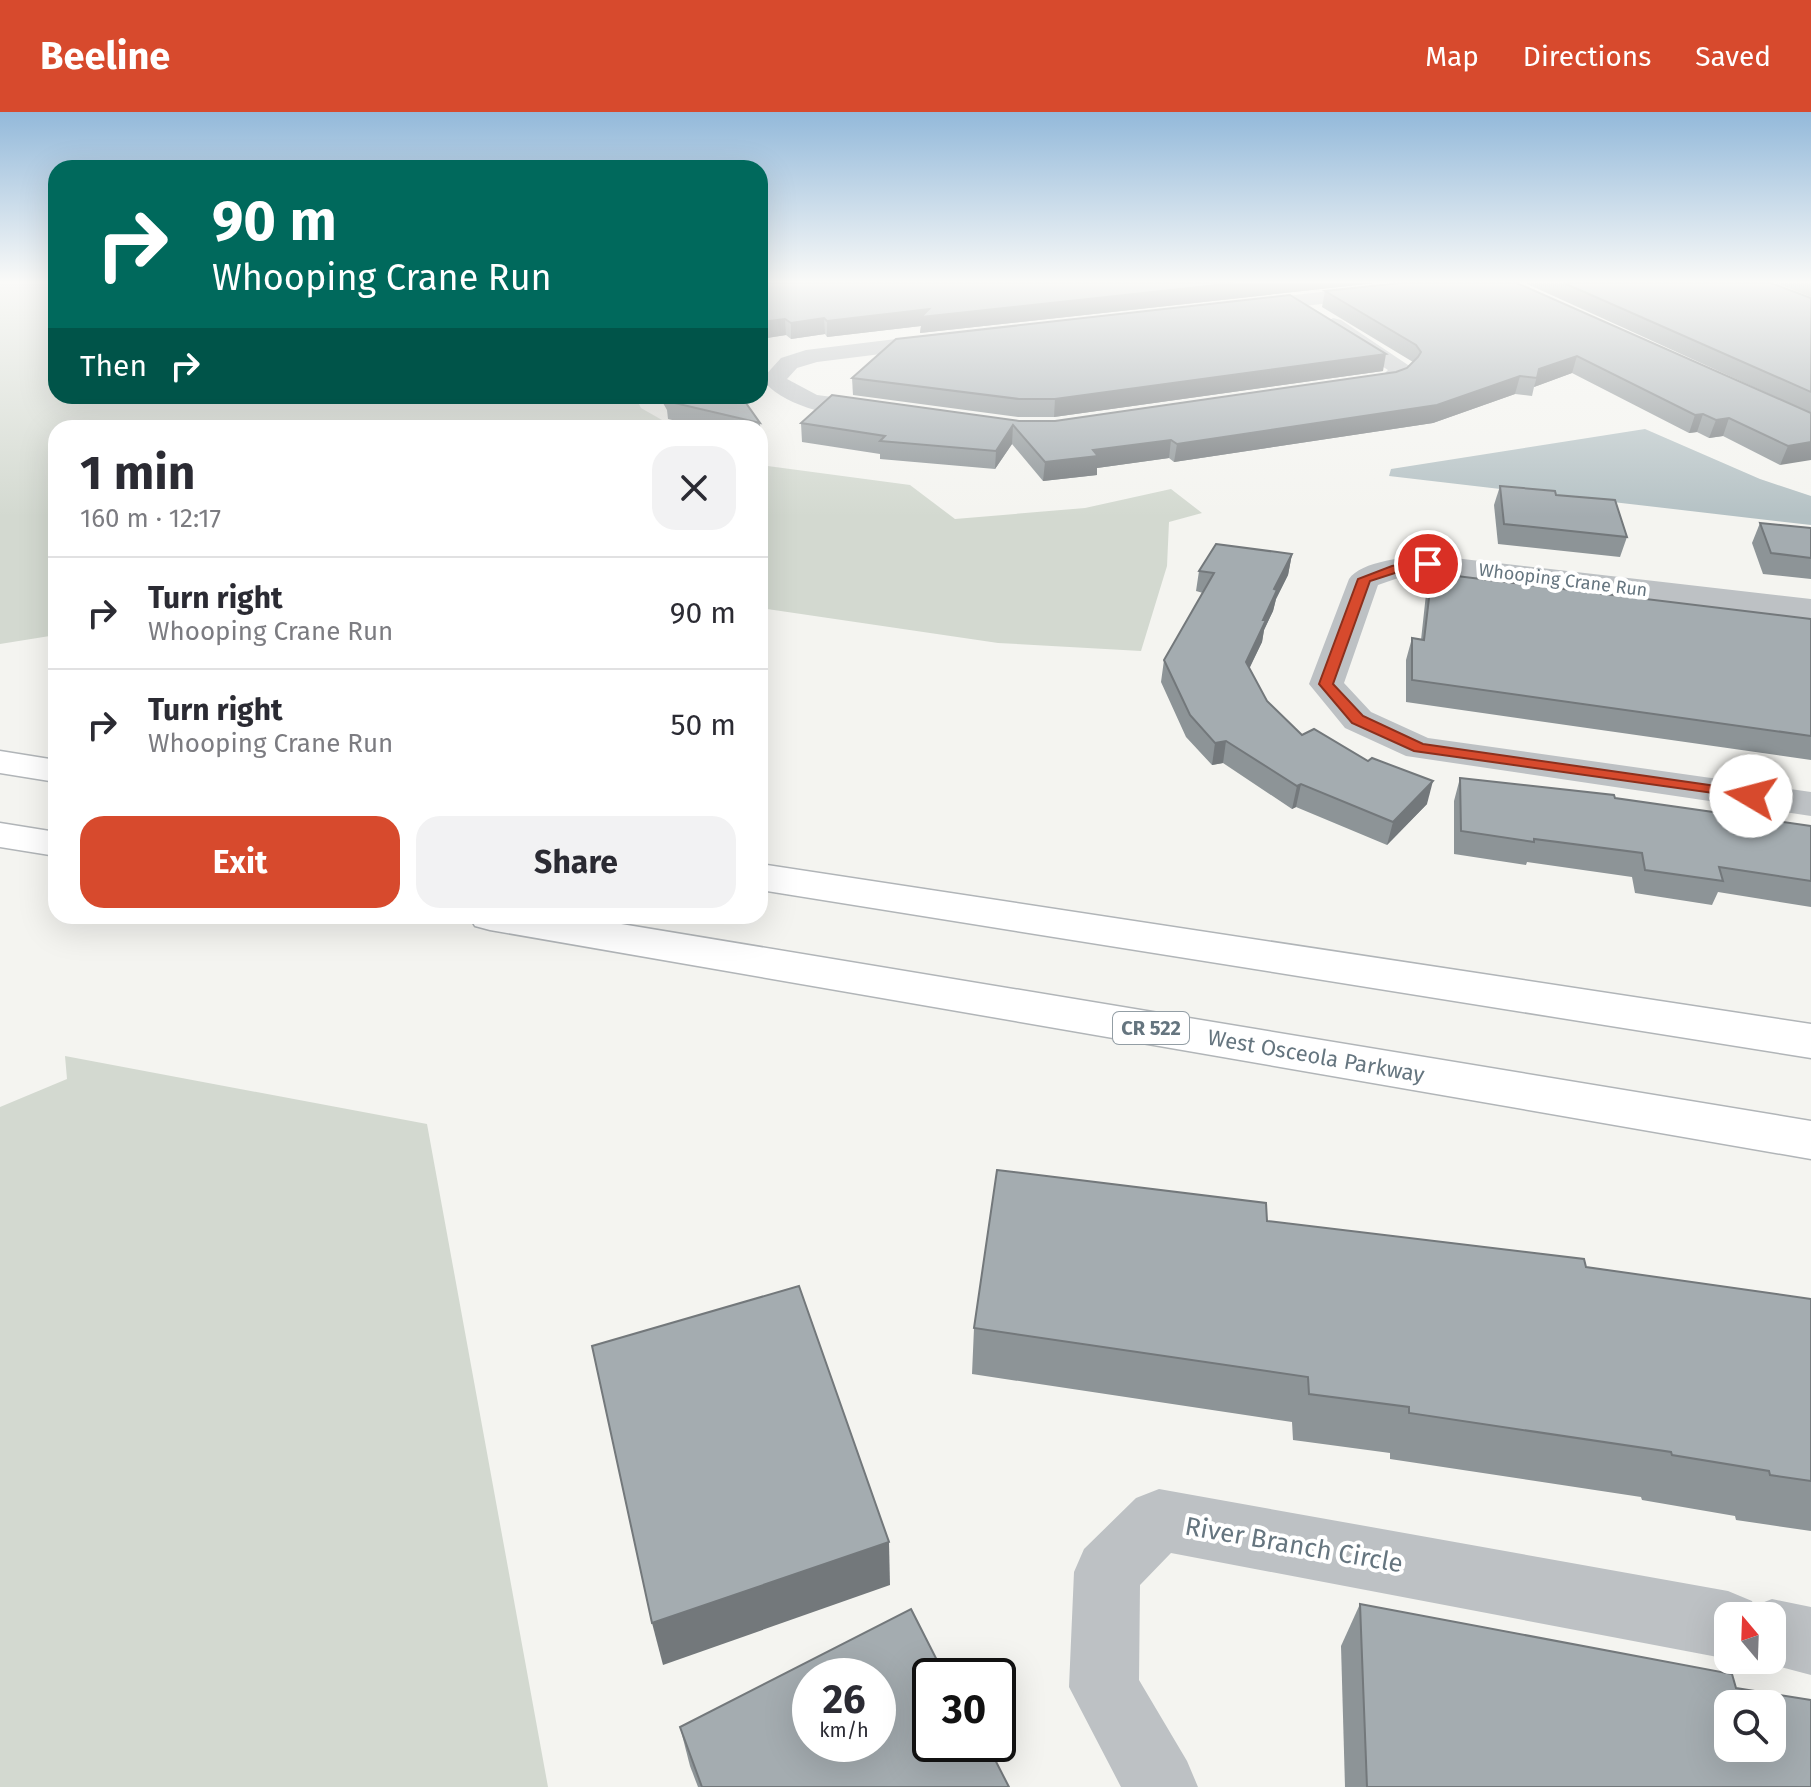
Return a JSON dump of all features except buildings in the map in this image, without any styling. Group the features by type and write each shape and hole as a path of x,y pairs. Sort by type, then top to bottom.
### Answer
{"main road":[{"path":"0,762 48,770"},
{"path":"0,835 48,843"},
{"path":"768,878 1811,1041"},
{"name":"West Osceola Parkway","path":"537,924 1811,1140"}],"street":[{"path":"795,361 774,379 785,393 809,400 914,414"},
{"path":"1330,388 1391,380 1402,369 1389,361"},
{"name":"Whooping Crane Run","path":"1811,609 1428,564 1396,568 1364,579 1326,684 1358,720 1419,748 1811,804"},
{"name":"River Branch Circle","path":"1161,1787 1104,1687 1107,1572 1159,1520 1714,1622"},
{"path":"1786,1636 1811,1641"}],"shaded area":[{"path":"0,361 48,361 48,404 639,404 662,420 48,420 48,636 0,644"},
{"path":"1645,429 1760,479 1811,496 1811,525 1389,476 1391,469"},
{"path":"768,466 910,485 955,519 1085,508 1171,489 1202,513 1169,522 1167,566 1141,651 998,643 768,609"},
{"path":"65,1056 427,1124 548,1787 0,1787 0,1107 67,1079"}],"route":[{"path":"1428,564 1396,568 1364,579 1326,684 1358,720 1419,748 1751,796"}]}
